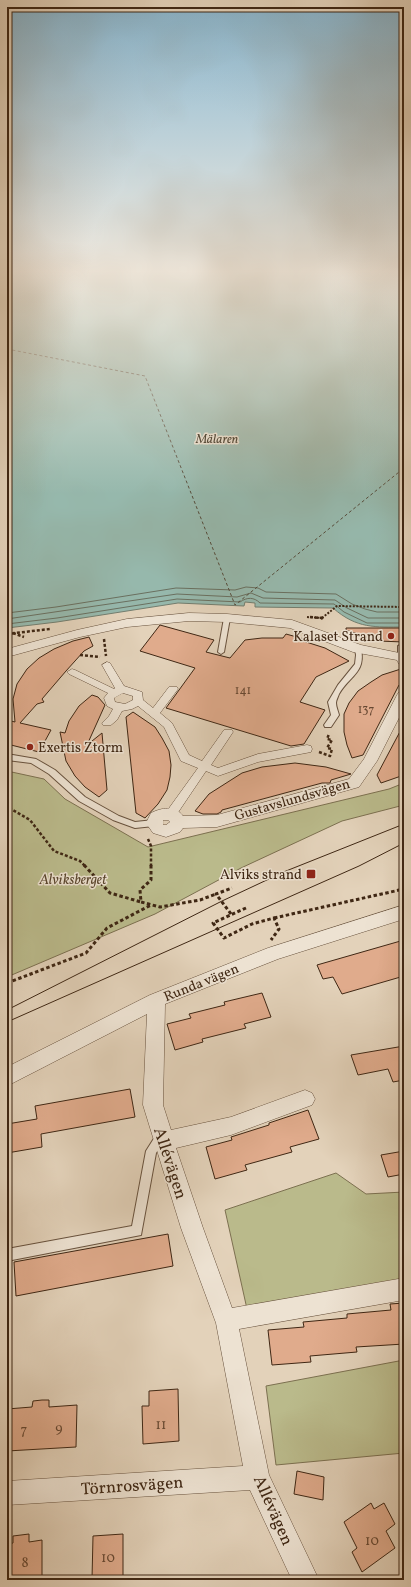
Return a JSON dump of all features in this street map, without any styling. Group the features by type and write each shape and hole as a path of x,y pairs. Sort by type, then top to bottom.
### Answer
{"street":[{"path":"7,653 77,634 127,623 189,617 227,618 292,624 358,649 403,655"},
{"path":"107,665 117,691"},
{"path":"72,672 117,691 130,689 138,694 138,701"},
{"path":"154,714 174,689"},
{"path":"117,691 109,698 111,704 118,708 130,707 138,701"},
{"name":"Gustavslundsvägen","path":"154,823 158,829 166,831 175,828 174,818 217,821 354,783 370,761 404,695"},
{"path":"138,701 168,725 185,758 203,767 218,772 241,763 272,755 296,753 307,749"},
{"path":"107,723 113,718 118,708"},
{"path":"174,818 203,767 228,732"},
{"name":"Runda vägen","path":"7,1077 156,1000 274,953 404,912"},
{"name":"Allévägen","path":"156,1000 153,1105 192,1228 226,1320 258,1477 306,1580"},
{"path":"163,1138 231,1126 305,1099"},
{"path":"226,1320 404,1289"},
{"name":"Törnrosvägen","path":"7,1493 258,1477"}],"lane":[{"path":"221,652 227,618"},
{"path":"329,729 335,715 332,702 343,683 356,670 361,659 358,649"},
{"name":"Gustavslundsvägen","path":"7,757 34,761 52,772 82,799 116,818 135,825 154,823"},
{"path":"7,1255 137,1231 151,1151 163,1138"}],"path":[{"path":"322,618 337,606 404,607"},
{"path":"80,655 106,657 102,629"},
{"path":"307,749 330,756 332,749 327,748 332,740 327,739 329,729"},
{"path":"7,803 11,809 30,820 54,851 80,861 110,894 160,907 200,900 232,888"},
{"path":"141,902 140,890 151,880 151,846"},
{"path":"246,908 213,923 224,938 252,924 274,918 404,889"},
{"path":"216,894 231,914"},
{"path":"7,983 86,953 107,928 151,905"},
{"path":"274,918 279,929"}],"green space":[{"name":"Alviksberget","path":"7,771 44,779 65,799 148,847 389,789 404,783 404,805 342,821 241,868 155,914 7,977"},
{"path":"336,1173 366,1194 404,1192 404,1286 247,1309 225,1210"},
{"path":"404,1360 404,1453 276,1465 266,1386"}],"water":[{"name":"Mälaren","path":"7,345 404,345 404,627 375,627 358,623 350,620 333,608 255,607 255,603 245,602 244,606 178,603 57,622 7,628"}],"building":[{"path":"160,625 214,640 206,652 230,658 245,640 283,638 286,634 304,639 303,641 325,648 349,661 316,677 300,702 325,710 304,744 291,746 166,708 195,668 140,651"},
{"name":"Kalaset Strand","path":"346,628 404,628 404,642 378,641 346,630"},
{"path":"89,637 93,646 84,651 42,699 44,702 37,704 20,723 51,730 39,752 7,744 7,720 15,722 13,699 17,684 27,669 39,658 54,649 73,641"},
{"path":"404,668 404,675 402,679 404,683 399,685 363,755 352,758 344,732 344,714 349,703 358,691 382,675"},
{"path":"92,695 98,697 105,705 87,745 102,733 107,790 99,797 85,787 75,776 66,761 60,732 65,733 69,721 79,706"},
{"path":"133,712 155,727 169,751 171,765 167,790 158,804 145,818 136,813 126,717"},
{"path":"404,724 404,775 381,783 377,775"},
{"path":"295,763 326,767 351,774 331,780 330,783 322,783 222,810 217,814 203,814 195,811 209,794 242,773 262,767"},
{"path":"404,940 404,976 342,994 333,977 323,979 317,965"},
{"path":"262,993 271,1017 244,1024 246,1028 202,1039 203,1042 175,1050 167,1024 191,1018 189,1014 225,1005 224,1002"},
{"path":"404,1046 404,1080 393,1082 388,1069 358,1075 351,1055"},
{"path":"130,1089 135,1117 41,1134 42,1147 7,1153 7,1124 37,1119 35,1106"},
{"path":"308,1110 319,1139 290,1147 292,1152 245,1165 247,1170 215,1179 206,1147 232,1140 231,1137 269,1125 269,1123"},
{"path":"404,1151 404,1174 388,1177 381,1155"},
{"path":"168,1234 173,1266 16,1296 14,1262"},
{"path":"404,1303 404,1344 356,1347 357,1352 310,1356 311,1362 272,1365 268,1330 304,1327 303,1322 347,1318 347,1314 391,1310 390,1304"},
{"path":"178,1389 179,1441 143,1444 142,1406 149,1406 149,1391"},
{"path":"49,1400 49,1407 77,1405 76,1447 7,1451 7,1409 32,1407 33,1401"},
{"path":"297,1471 324,1477 323,1500 294,1494"},
{"path":"371,1503 374,1509 384,1503 395,1524 386,1531 395,1548 362,1572 352,1552 357,1548 344,1522"},
{"path":"29,1534 29,1542 42,1540 42,1580 8,1580 9,1544 13,1543 13,1536"},
{"path":"123,1534 123,1580 92,1579 93,1536"}],"ferry route":[{"path":"7,349 145,376 235,605 404,468"}],"tram line":[{"path":"7,1010 222,901 286,871 404,824"},
{"path":"7,1022 359,866 404,843"}],"place":[{"name":"Kalaset Strand","path":"391,636"},
{"name":"Exertis Ztorm","path":"30,747"},
{"name":"Alviks strand","path":"311,874"}]}
